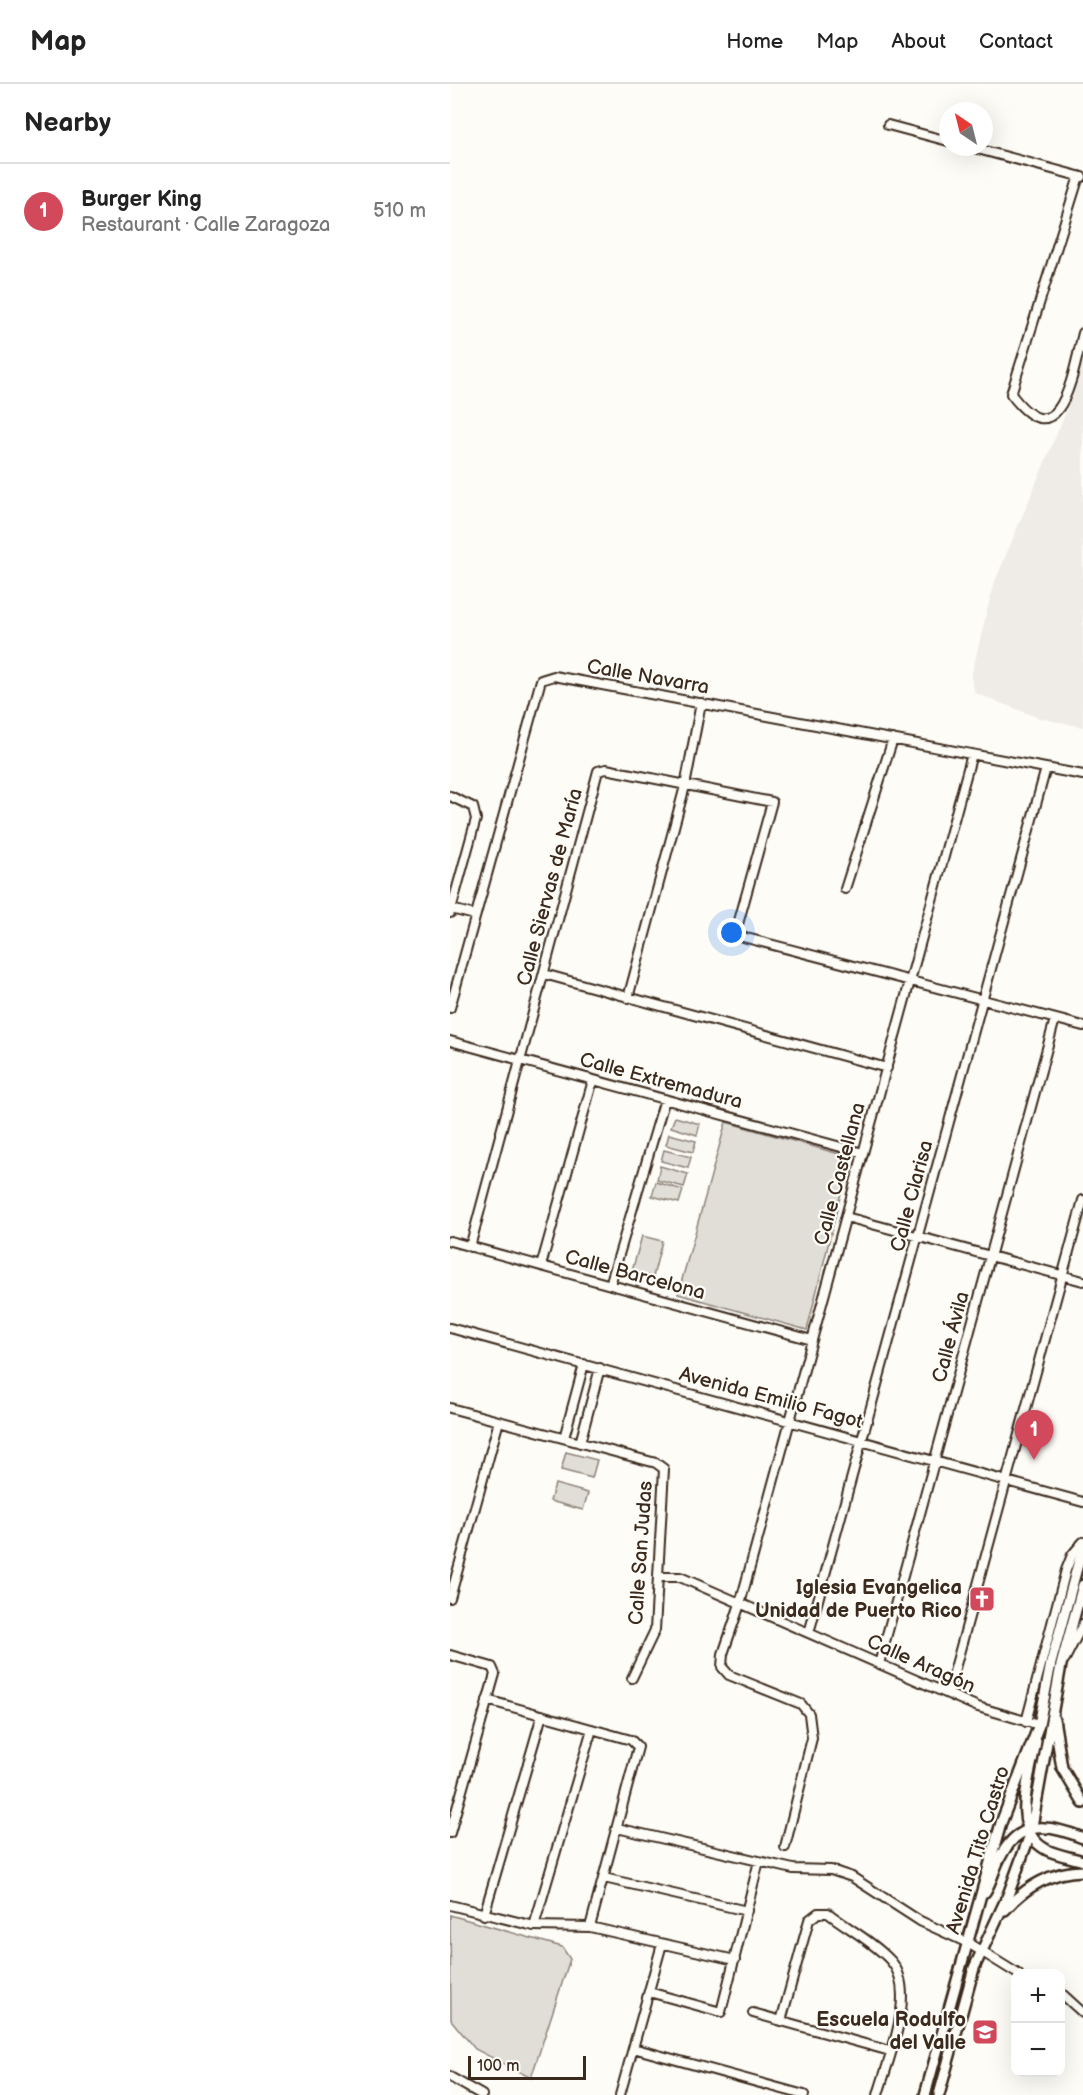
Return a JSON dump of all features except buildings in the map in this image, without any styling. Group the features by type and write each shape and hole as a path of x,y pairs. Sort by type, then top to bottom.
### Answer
{"main road":[{"name":"Avenida Tito Castro","path":"925,2095 1004,1811 1039,1725 1051,1663 1083,1544"},
{"name":"Avenida Tito Castro","path":"939,2095 981,1950 1008,1895 1031,1832 1061,1665 1083,1586"},
{"path":"1053,1713 1062,1768 1083,1803"},
{"path":"1039,1725 1024,1814 1025,1824 1034,1840 1048,1851 1083,1861"},
{"path":"980,1902 1006,1847 1020,1834 1040,1827 1056,1827 1083,1838"},
{"path":"995,1921 1020,1895 1039,1882 1060,1874 1083,1871"}],"street":[{"path":"888,125 939,139"},
{"path":"993,153 1081,177 1011,394 1024,411 1037,419 1050,418 1064,404 1083,333"},
{"name":"Calle Navarra","path":"450,1008 542,680 554,676 1083,775"},
{"path":"628,998 685,786 701,703"},
{"path":"845,889 893,739"},
{"name":"Calle Castellana","path":"785,1847 812,1738 809,1714 801,1704 729,1675 722,1668 723,1654 740,1604 972,754"},
{"name":"Calle Clarisa","path":"809,1633 1046,768"},
{"name":"Calle Siervas de María","path":"470,1247 598,771 606,769 772,802 735,935 1083,1026"},
{"path":"450,796 473,807 476,819 451,911 475,915"},
{"path":"544,974 886,1068"},
{"name":"Calle Ávila","path":"879,1664 1055,1019"},
{"name":"Calle Extremadura","path":"450,1041 863,1153"},
{"path":"542,1266 593,1080"},
{"path":"610,1285 665,1099"},
{"path":"948,1694 1083,1200"},
{"path":"846,1217 1083,1281"},
{"name":"Calle Barcelona","path":"450,1241 812,1340"},
{"name":"Avenida Emilio Fagot","path":"450,1328 1007,1479 1083,1502"},
{"path":"564,1438 584,1364"},
{"path":"580,1443 600,1368"},
{"name":"Calle San Judas","path":"450,1408 656,1463 664,1469 656,1630 632,1678"},
{"path":"450,1598 499,1421"},
{"path":"1026,1722 1066,1570 1072,1555 1083,1544"},
{"name":"Calle Aragón","path":"659,1577 680,1578 978,1707 1039,1725"},
{"path":"1061,1665 1083,1624"},
{"path":"450,1655 492,1667 495,1674 450,1833"},
{"path":"487,1700 631,1740 638,1747 590,1927"},
{"path":"484,1915 542,1715"},
{"path":"534,1926 592,1729"},
{"path":"618,1828 792,1869 831,1870 852,1877 920,1921 968,1943 1011,1969"},
{"path":"649,1992 721,2012 759,1861"},
{"path":"604,1878 747,1911"},
{"path":"450,1905 534,1926 590,1927 735,1960"},
{"path":"781,2021 809,1920 818,1913 828,1913 890,1960 900,1976 904,2002 878,2095"},
{"path":"620,2095 662,1944"},
{"path":"1065,1997 1083,2013"},
{"path":"753,2013 890,2051"},
{"path":"633,2048 804,2095"},
{"path":"450,2077 482,2095"}],"shaded area":[{"path":"1083,354 1083,727 1039,718 975,693 971,677 993,586 1068,407"},
{"path":"675,1117 700,1124 697,1135 671,1127"},
{"path":"726,1122 850,1157 807,1330 678,1294"},
{"path":"669,1134 696,1141 693,1152 666,1145"},
{"path":"664,1150 691,1157 688,1168 661,1161"},
{"path":"660,1166 688,1174 684,1187 657,1180"},
{"path":"656,1182 683,1190 679,1203 652,1196"},
{"path":"642,1236 662,1241 653,1277 632,1271"},
{"path":"566,1452 597,1460 592,1478 561,1470"},
{"path":"555,1484 588,1493 583,1510 550,1501"},
{"path":"450,1915 562,1947 570,1959 531,2078 475,2049 451,2020"}],"place":[{"name":"Burger King","path":"1034,1460"},
{"name":"Iglesia Evangelica Unidad de Puerto Rico","path":"982,1599"},
{"name":"Escuela Rodulfo del Valle","path":"985,2032"}]}
